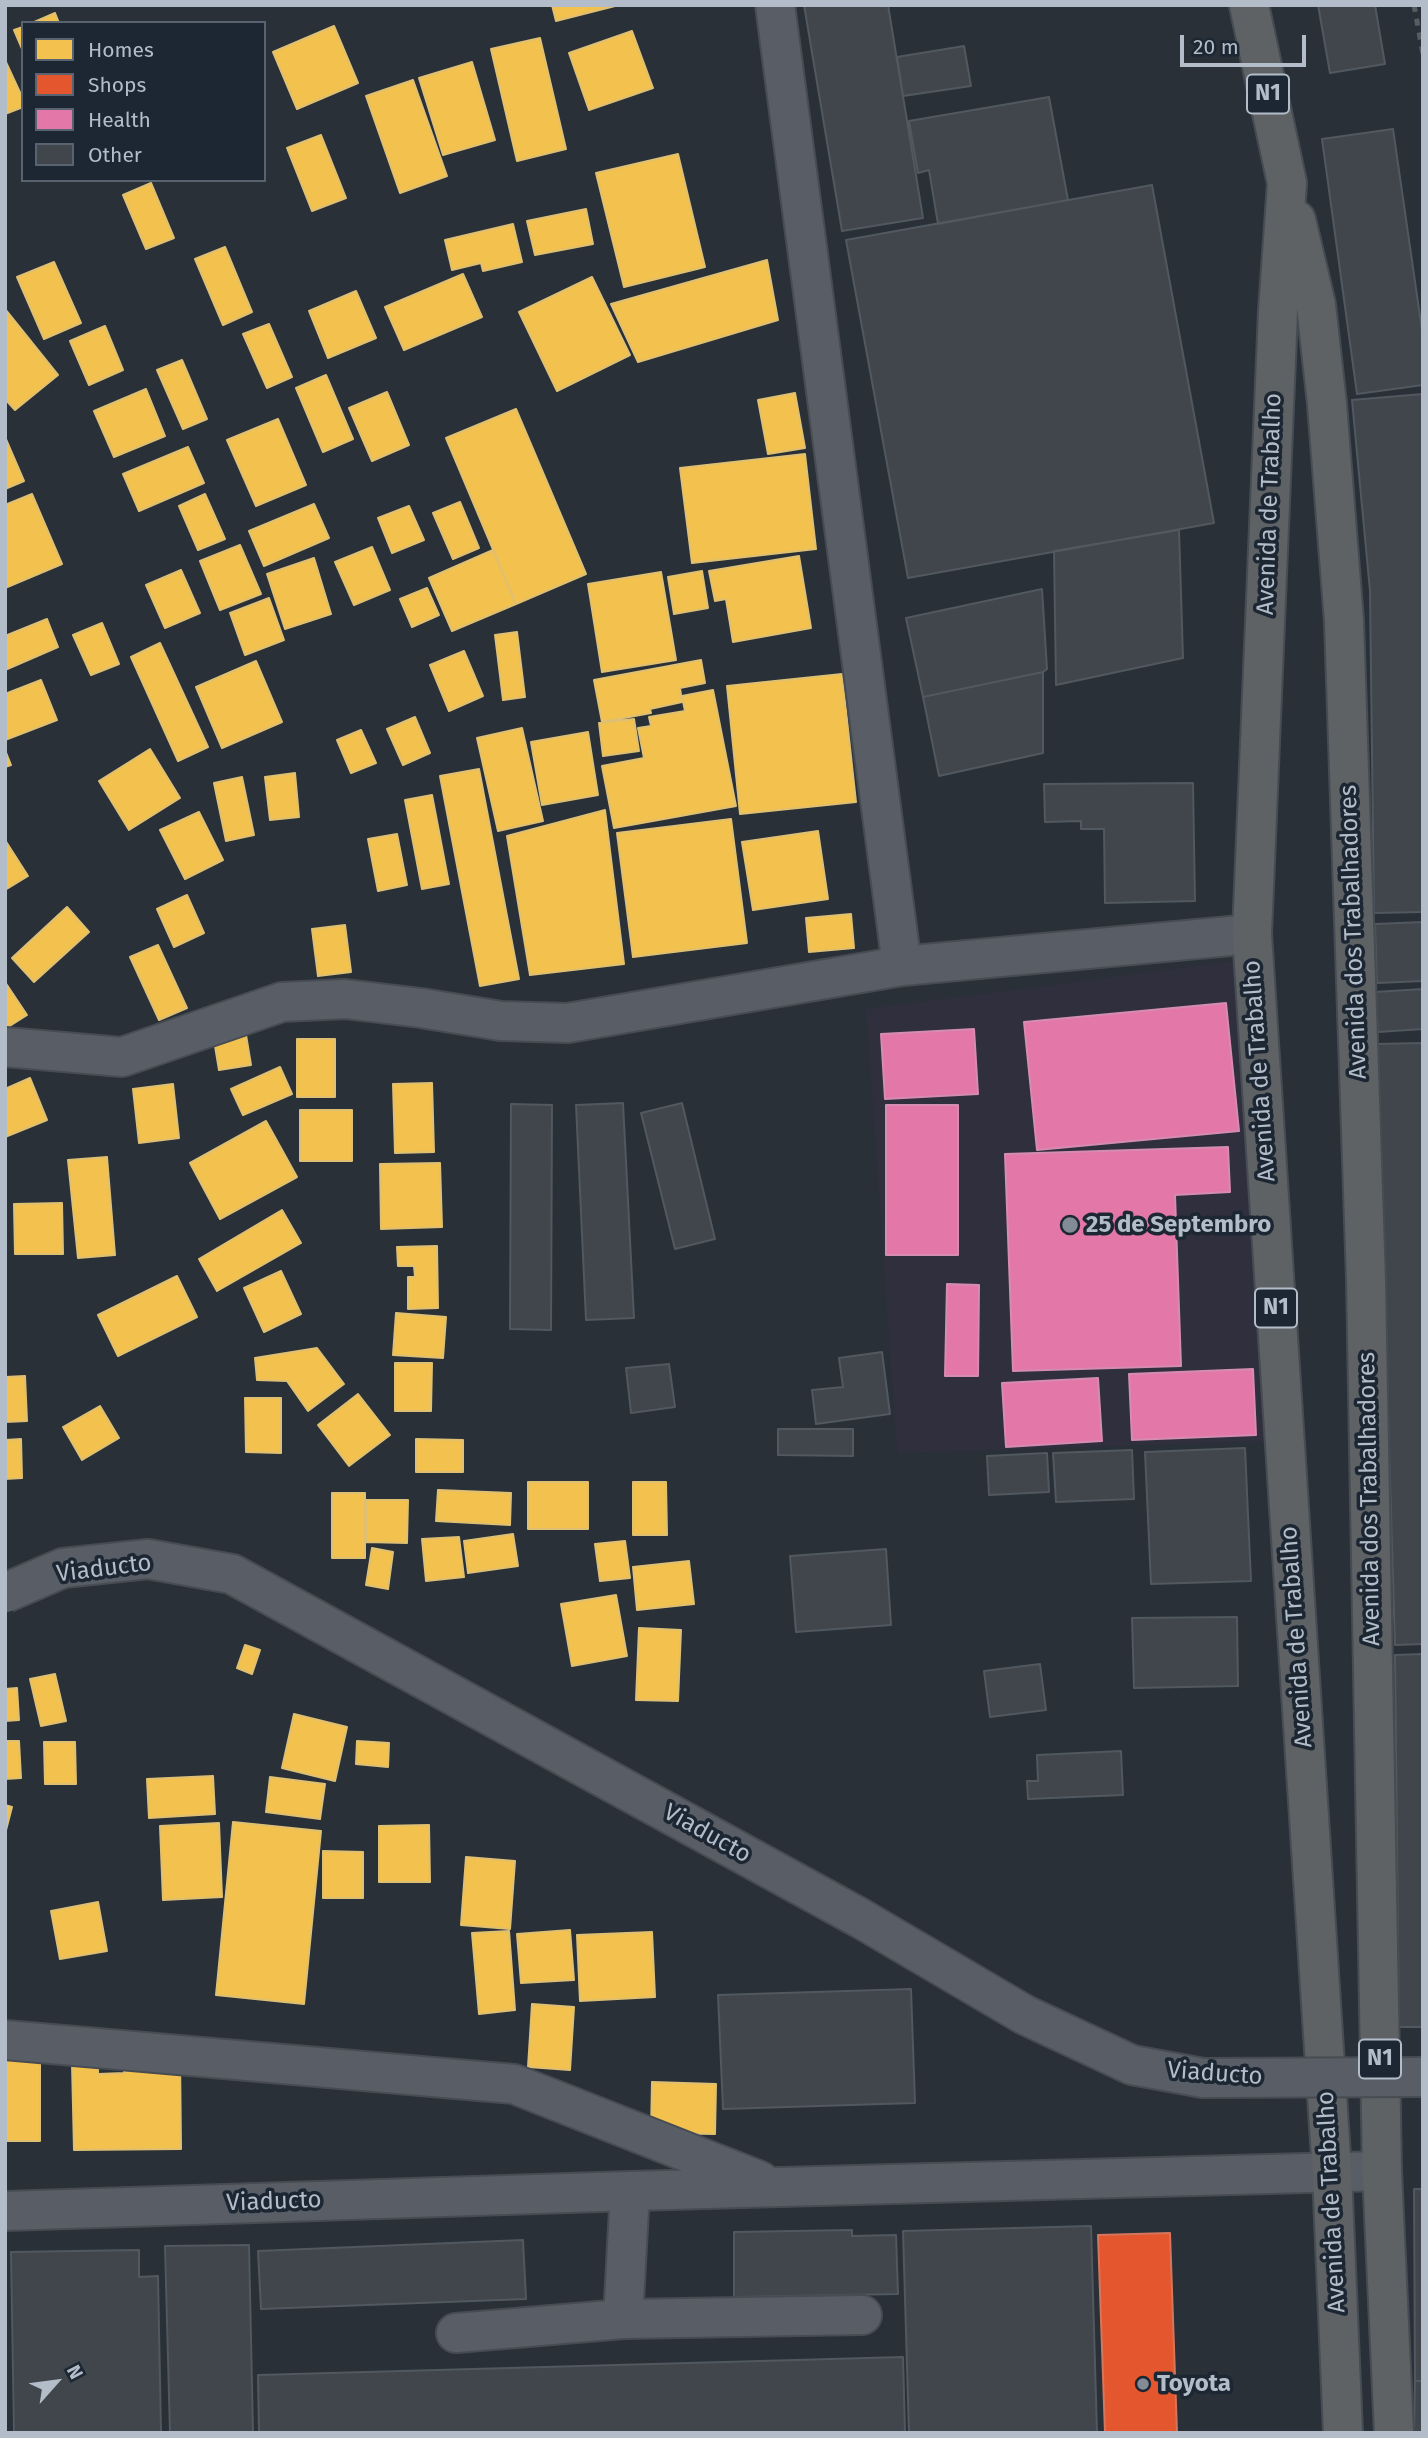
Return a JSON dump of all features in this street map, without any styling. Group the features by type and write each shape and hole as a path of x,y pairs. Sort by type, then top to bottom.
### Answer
{"highway":[{"name":"Avenida de Trabalho","path":"1249,5 1287,184 1278,325 1252,934 1332,2173 1343,2433"},
{"name":"Avenida dos Trabalhadores","path":"1287,184 1316,305 1327,404 1343,621 1366,1280 1373,1685"},
{"name":"Avenida de Trabalho","path":"1373,1685 1382,2172 1394,2433"}],"street":[{"path":"775,5 902,966"},
{"path":"5,1046 122,1057 282,1002 345,999 501,1021 568,1023 902,966 1252,934"},
{"name":"Viaducto","path":"5,1593 63,1569 148,1559 232,1574 860,1918 1025,2015 1132,2065 1203,2078 1423,2077"},
{"path":"5,2040 514,2084 775,2187"},
{"name":"Viaducto","path":"6,2211 630,2191 1382,2172"},
{"path":"623,2319 630,2191"},
{"path":"456,2333 623,2319 862,2315"}],"shaded area":[{"name":"25 de Septembro","path":"1244,960 1270,1441 897,1453 866,1009"}],"building: Homes":[{"path":"552,5 619,5 556,21"},
{"path":"55,13 58,21 37,21"},
{"path":"334,26 358,83 297,109 273,52"},
{"path":"21,28 21,46 14,30"},
{"path":"632,31 653,88 589,110 569,53"},
{"path":"540,38 566,149 517,161 491,49"},
{"path":"5,60 21,95 21,108 5,114"},
{"path":"472,62 495,140 443,155 419,78"},
{"path":"413,80 447,176 400,193 366,96"},
{"path":"321,135 346,198 312,211 287,148"},
{"path":"678,154 705,267 624,287 596,173"},
{"path":"151,183 174,238 146,249 123,195"},
{"path":"586,209 593,244 535,255 527,221"},
{"path":"513,224 522,262 483,271 481,263 452,270 445,240"},
{"path":"225,247 252,312 223,325 195,259"},
{"path":"767,260 778,320 638,362 611,304"},
{"path":"54,262 81,323 44,339 17,277"},
{"path":"463,274 482,317 404,350 385,307"},
{"path":"592,277 630,355 557,391 519,312"},
{"path":"356,291 376,338 328,358 309,311"},
{"path":"5,309 58,375 15,410 5,399"},
{"path":"269,324 292,377 267,388 243,334"},
{"path":"105,326 123,370 89,385 70,341"},
{"path":"182,360 207,419 183,429 157,370"},
{"path":"326,375 353,439 323,452 296,388"},
{"path":"146,389 165,436 114,457 94,411"},
{"path":"387,392 409,445 372,461 349,408"},
{"path":"795,393 805,448 768,454 758,400"},
{"path":"516,409 586,574 516,604 446,438"},
{"path":"278,419 306,485 256,506 227,440"},
{"path":"5,437 24,481 5,489"},
{"path":"188,447 204,483 139,511 123,474"},
{"path":"805,454 816,549 692,563 680,468"},
{"path":"32,494 62,564 5,588 5,505"},
{"path":"205,494 225,539 198,550 179,506"},
{"path":"460,502 479,548 453,559 433,513"},
{"path":"314,504 329,538 264,566 249,531"},
{"path":"409,506 424,540 392,553 378,518"},
{"path":"240,545 261,594 220,610 200,561"},
{"path":"372,547 390,590 354,605 335,562"},
{"path":"493,550 516,604 452,631 429,578"},
{"path":"799,556 811,628 733,642 726,599 715,601 709,571"},
{"path":"314,558 331,614 285,629 267,574"},
{"path":"181,570 200,613 165,628 146,585"},
{"path":"702,571 708,608 674,614 668,577"},
{"path":"661,572 676,660 602,672 588,584"},
{"path":"427,588 439,615 412,627 400,599"},
{"path":"269,598 284,640 245,655 230,613"},
{"path":"47,619 58,647 5,670 5,636"},
{"path":"102,623 119,664 91,675 73,635"},
{"path":"517,632 525,697 503,700 495,635"},
{"path":"160,643 208,747 178,761 131,657"},
{"path":"464,651 483,696 449,711 430,665"},
{"path":"701,660 705,683 680,688 682,702 650,709 651,713 602,722 594,680"},
{"path":"256,661 282,722 222,748 196,687"},
{"path":"842,674 856,802 740,814 727,686"},
{"path":"41,680 57,720 5,740 5,694"},
{"path":"713,690 736,806 614,828 602,766 644,758 638,728 651,726 649,717 685,711 682,696"},
{"path":"415,717 430,753 403,765 387,729"},
{"path":"634,719 639,751 603,756 599,723"},
{"path":"522,728 543,821 498,831 477,738"},
{"path":"361,730 376,763 351,773 337,740"},
{"path":"588,732 598,795 542,805 531,742"},
{"path":"150,749 180,798 129,830 99,781"},
{"path":"5,750 11,765 5,767"},
{"path":"479,769 519,979 480,986 440,776"},
{"path":"295,773 299,817 270,820 265,777"},
{"path":"242,777 254,835 226,841 214,783"},
{"path":"432,795 449,884 422,889 405,800"},
{"path":"605,810 624,964 530,975 507,836"},
{"path":"199,812 223,860 185,879 160,830"},
{"path":"731,819 747,943 633,957 617,833"},
{"path":"818,831 828,899 753,910 742,842"},
{"path":"397,834 407,885 378,891 368,839"},
{"path":"5,840 28,876 5,890"},
{"path":"187,895 204,933 174,947 157,909"},
{"path":"67,907 89,932 34,982 12,958"},
{"path":"851,914 854,948 809,952 806,918"},
{"path":"345,925 351,972 318,976 312,929"},
{"path":"158,945 187,1008 159,1020 130,957"},
{"path":"5,982 27,1015 5,1029"},
{"path":"246,1035 251,1065 219,1070 214,1040"},
{"path":"297,1039 335,1039 335,1097 297,1097"},
{"path":"280,1067 292,1094 243,1115 231,1089"},
{"path":"30,1078 47,1120 5,1137 5,1089"},
{"path":"432,1083 434,1152 395,1153 393,1084"},
{"path":"173,1084 179,1138 139,1143 133,1089"},
{"path":"300,1110 352,1110 352,1161 300,1161"},
{"path":"266,1121 297,1177 220,1219 190,1163"},
{"path":"107,1157 115,1255 78,1258 68,1160"},
{"path":"440,1163 442,1227 381,1229 380,1164"},
{"path":"62,1203 63,1254 15,1254 14,1204"},
{"path":"282,1210 301,1243 217,1291 199,1259"},
{"path":"437,1246 438,1308 408,1309 408,1277 415,1277 414,1266 398,1266 397,1247"},
{"path":"281,1271 301,1314 264,1332 244,1288"},
{"path":"177,1276 197,1317 118,1356 98,1315"},
{"path":"396,1313 446,1317 443,1358 393,1355"},
{"path":"317,1348 344,1384 308,1411 287,1381 257,1380 255,1358"},
{"path":"395,1363 432,1363 431,1411 395,1411"},
{"path":"25,1376 27,1421 5,1422 5,1377"},
{"path":"358,1394 390,1435 349,1466 318,1425"},
{"path":"245,1398 281,1398 281,1453 246,1452"},
{"path":"100,1406 119,1438 82,1460 63,1427"},
{"path":"21,1439 22,1478 5,1479 5,1440"},
{"path":"416,1439 463,1440 463,1472 416,1472"},
{"path":"528,1482 588,1482 588,1529 528,1529"},
{"path":"633,1482 666,1482 667,1535 633,1535"},
{"path":"438,1490 511,1493 510,1525 436,1521"},
{"path":"332,1493 365,1493 365,1558 332,1558"},
{"path":"366,1500 408,1500 407,1543 366,1542"},
{"path":"513,1534 518,1566 468,1573 464,1541"},
{"path":"459,1537 464,1577 426,1581 422,1539"},
{"path":"625,1541 630,1578 600,1581 595,1544"},
{"path":"372,1548 393,1552 388,1589 366,1585"},
{"path":"689,1561 694,1604 637,1610 633,1567"},
{"path":"616,1595 627,1656 572,1666 561,1604"},
{"path":"639,1628 681,1630 678,1701 636,1700"},
{"path":"245,1645 260,1650 252,1674 237,1668"},
{"path":"55,1674 66,1721 41,1726 30,1679"},
{"path":"17,1688 19,1720 5,1721 5,1689"},
{"path":"294,1714 347,1727 335,1781 282,1768"},
{"path":"5,1741 19,1741 21,1778 5,1779"},
{"path":"357,1741 389,1743 388,1767 356,1764"},
{"path":"44,1742 75,1742 76,1784 45,1784"},
{"path":"213,1776 215,1814 149,1818 147,1779"},
{"path":"270,1777 325,1784 320,1819 266,1812"},
{"path":"5,1805 12,1807 5,1834"},
{"path":"233,1822 321,1831 304,2004 216,1995"},
{"path":"219,1823 222,1897 163,1900 160,1826"},
{"path":"429,1825 430,1882 379,1882 379,1826"},
{"path":"323,1851 363,1852 363,1898 323,1898"},
{"path":"466,1857 515,1861 510,1929 461,1925"},
{"path":"98,1902 107,1951 60,1959 51,1911"},
{"path":"570,1930 574,1980 521,1983 517,1934"},
{"path":"509,1931 515,2010 479,2014 472,1933"},
{"path":"652,1932 655,1997 580,2001 577,1935"},
{"path":"532,2004 574,2007 570,2070 528,2067"},
{"path":"124,2056 180,2057 181,2149 74,2150 72,2063 98,2063 98,2074 124,2073"},
{"path":"5,2060 40,2060 40,2141 5,2141"},
{"path":"652,2082 716,2084 715,2134 651,2133"}],"building: Shops":[{"path":"1170,2233 1177,2433 1105,2433 1098,2235"}],"building: Health":[{"path":"1226,1003 1239,1131 1037,1150 1024,1022"},
{"path":"974,1029 978,1094 885,1099 881,1034"},
{"path":"886,1105 958,1105 958,1255 886,1255"},
{"path":"1228,1147 1230,1192 1175,1195 1181,1366 1013,1371 1005,1154"},
{"path":"947,1284 979,1285 978,1376 945,1376"},
{"path":"1253,1369 1256,1435 1132,1440 1129,1374"},
{"path":"1098,1378 1102,1441 1006,1447 1002,1383"}],"building: Other":[{"path":"804,5 888,5 923,218 842,231"},
{"path":"1318,5 1375,5 1385,64 1330,73"},
{"path":"964,46 971,86 903,96 897,57"},
{"path":"1049,97 1068,200 938,224 929,170 918,173 909,121"},
{"path":"1393,129 1423,337 1423,385 1357,394 1322,139"},
{"path":"1152,185 1214,523 908,578 846,240"},
{"path":"1423,394 1423,912 1374,913 1370,591 1352,400"},
{"path":"1179,530 1183,658 1056,685 1054,551"},
{"path":"1042,589 1047,669 923,697 906,618"},
{"path":"1043,672 1043,753 939,776 923,697"},
{"path":"1193,783 1195,901 1105,903 1104,829 1081,829 1081,821 1045,822 1044,784"},
{"path":"1423,922 1423,981 1377,983 1375,924"},
{"path":"1423,989 1423,1029 1378,1032 1375,992"},
{"path":"1423,1043 1423,1644 1395,1645 1377,1044"},
{"path":"623,1103 634,1318 586,1320 576,1105"},
{"path":"682,1103 715,1239 675,1249 641,1113"},
{"path":"511,1104 552,1105 551,1330 510,1329"},
{"path":"882,1352 890,1414 816,1424 812,1390 843,1387 839,1358"},
{"path":"669,1364 675,1407 631,1413 626,1368"},
{"path":"778,1429 853,1429 853,1456 778,1455"},
{"path":"1245,1448 1251,1581 1151,1584 1145,1452"},
{"path":"1132,1450 1134,1499 1056,1502 1053,1453"},
{"path":"1047,1453 1049,1492 989,1495 987,1456"},
{"path":"886,1549 891,1625 796,1632 790,1556"},
{"path":"1237,1617 1238,1686 1134,1688 1132,1618"},
{"path":"1423,1654 1423,2027 1399,2027 1395,1655"},
{"path":"1040,1664 1046,1710 990,1717 984,1671"},
{"path":"1121,1751 1123,1795 1028,1799 1027,1781 1038,1781 1037,1755"},
{"path":"911,1989 915,2103 723,2109 718,1995"},
{"path":"1414,2189 1423,2189 1423,2381 1415,2381"},
{"path":"1091,2226 1097,2433 909,2433 903,2231"},
{"path":"852,2230 852,2236 896,2235 898,2294 734,2297 734,2232"},
{"path":"523,2240 526,2299 261,2309 258,2251"},
{"path":"249,2245 253,2433 170,2433 165,2246"},
{"path":"139,2250 139,2277 158,2276 161,2433 14,2433 11,2252"},
{"path":"903,2357 905,2433 259,2433 258,2375"},
{"path":"1415,2381 1423,2381 1423,2433 1414,2433"}],"railway":[{"path":"1414,5 1423,54"}],"place":[{"name":"25 de Septembro","path":"1070,1225"},
{"name":"Toyota","path":"1143,2384"}]}
